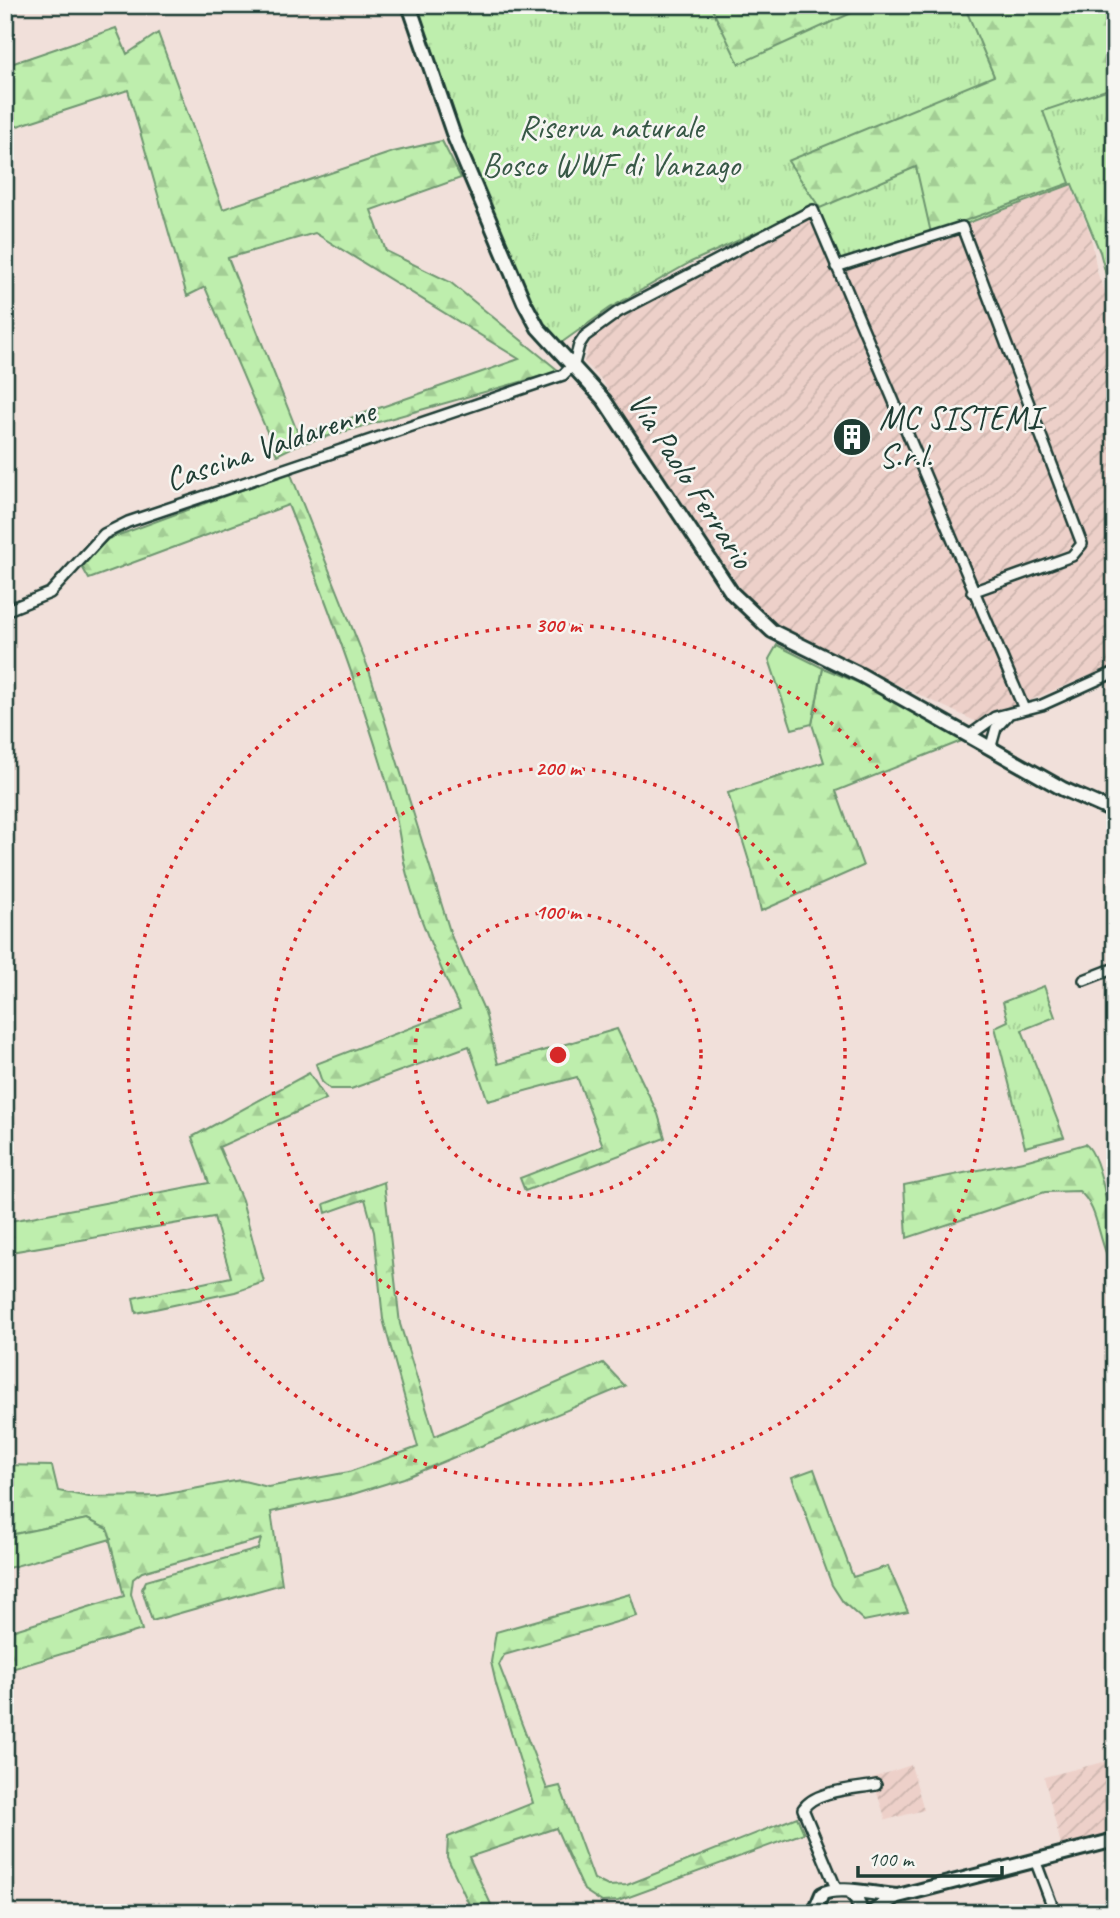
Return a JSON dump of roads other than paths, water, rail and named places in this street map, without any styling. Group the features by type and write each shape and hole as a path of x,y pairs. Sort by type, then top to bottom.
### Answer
{"street":[{"name":"Via Paolo Ferrario","path":"409,5 455,139 524,302 538,328 574,364 604,400 744,607 772,631 970,735 1063,789 1115,813"},
{"path":"574,364 579,345 585,336 618,312 810,210 814,211 972,592 1024,709"},
{"path":"836,267 962,227 1082,544 1072,556 972,592"},
{"name":"Cascina Valdarenne","path":"5,611 50,593 104,534 128,522 563,375 574,364"},
{"path":"970,735 987,721 1042,705 1115,672"},
{"path":"991,747 996,728 1008,715"},
{"path":"1084,980 1114,970"},
{"path":"836,1888 803,1810 810,1802 836,1793 876,1785"},
{"path":"871,1913 898,1896 1115,1840"},
{"path":"1035,1860 1055,1913"},
{"path":"802,1913 816,1906 822,1894 836,1888 898,1896"},
{"path":"850,1891 857,1899 861,1913"}],"place":[{"name":"MC SISTEMI S.r.l.","path":"852,437"}],"park label":[{"name":"Riserva naturale Bosco WWF di Vanzago","path":"611,146"}]}
